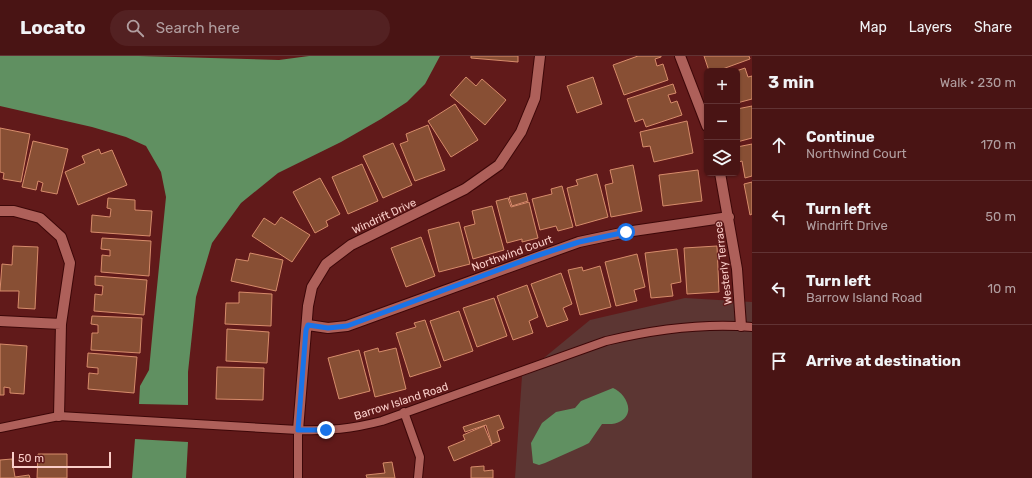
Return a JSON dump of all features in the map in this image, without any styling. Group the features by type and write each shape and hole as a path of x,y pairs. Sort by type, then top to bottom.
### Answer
{"street":[{"name":"Windrift Drive","path":"298,430 306,330 308,325 308,306 312,287 326,264 351,245 465,189 499,164 521,132 535,98 540,56"},
{"path":"680,56 704,118"},
{"name":"Westerly Terrace","path":"721,176 737,269 741,326"},
{"path":"0,211 14,211 40,218 61,237 70,263 61,324 59,416"},
{"name":"Northwind Court","path":"308,325 328,328 347,326 579,242 652,227 729,217"},
{"path":"0,322 61,324"}],"lane":[{"name":"Barrow Island Road","path":"0,428 59,416 298,430 352,429 382,421 606,341 652,332 741,326 752,328"},
{"path":"404,412 420,457 418,478"},
{"path":"298,430 298,478"}],"shaded area":[{"path":"0,56 139,56 279,60 309,56 440,56 425,84 407,102 341,142 278,173 241,203 212,243 196,297 188,372 188,405 139,404 140,386 149,370 166,197 161,172 146,146 126,137 92,127 0,106"},
{"path":"685,298 752,302 752,478 515,478 522,376 590,320"},
{"path":"613,388 625,398 627,403 628,413 621,421 612,424 602,424 589,443 583,446 545,463 539,465 533,463 531,443 542,423 556,412 575,408 581,401"},
{"path":"135,439 188,442 186,478 132,478"}],"building":[{"path":"471,56 518,56 518,62 471,58"},
{"path":"638,56 661,56 655,59 657,66 663,64 668,80 624,95 613,65"},
{"path":"704,56 749,56 750,59 725,68 708,68"},
{"path":"745,68 748,77 752,76 752,99 740,102 740,70"},
{"path":"466,77 476,86 482,79 506,100 485,125 450,95"},
{"path":"593,77 602,104 577,113 567,86"},
{"path":"673,84 676,93 668,95 671,103 677,101 682,115 646,127 643,119 635,122 627,99"},
{"path":"455,104 478,140 451,157 428,121"},
{"path":"752,106 752,138 740,141 740,140 740,108"},
{"path":"687,121 693,153 654,162 650,146 643,147 640,132"},
{"path":"428,125 445,170 415,181 400,144 408,141 406,134"},
{"path":"0,128 30,134 21,182 3,179 4,173 0,172"},
{"path":"33,141 68,149 57,194 41,191 43,183 38,181 36,190 22,187"},
{"path":"393,143 412,185 383,198 363,156"},
{"path":"752,144 752,176 745,178 742,161 740,162 740,146"},
{"path":"99,149 101,154 112,150 127,185 78,205 65,172 85,163 82,156"},
{"path":"362,164 378,201 348,214 332,177"},
{"path":"633,165 642,211 611,217 605,185 613,183 610,170"},
{"path":"698,170 702,201 663,206 659,175"},
{"path":"597,174 608,217 576,226 567,188 578,185 576,180"},
{"path":"320,178 340,214 326,221 328,226 315,233 293,192"},
{"path":"752,182 752,214 750,215 744,184"},
{"path":"562,186 573,227 558,231 556,226 540,230 532,199 552,194 551,189"},
{"path":"526,193 528,201 512,206 509,197"},
{"path":"108,198 135,200 135,210 152,211 150,236 91,232 92,215 110,217 111,209 107,208"},
{"path":"508,198 511,207 529,202 538,238 522,242 522,239 507,243 496,201"},
{"path":"492,206 504,250 473,259 464,227 475,224 472,211"},
{"path":"281,217 310,235 292,262 252,236 264,218 275,225"},
{"path":"459,222 470,264 439,272 428,230"},
{"path":"421,237 435,276 406,287 391,248"},
{"path":"102,238 151,241 149,276 101,272 102,255 110,256 110,250 101,249"},
{"path":"13,246 38,247 35,309 18,308 19,291 0,291 2,264 12,265"},
{"path":"717,246 719,292 687,294 684,248"},
{"path":"677,249 681,282 671,284 673,296 651,298 645,253"},
{"path":"250,253 283,260 276,291 231,281 236,259 248,261"},
{"path":"637,254 645,287 634,290 637,301 616,306 605,262"},
{"path":"600,266 611,307 580,315 568,270 582,267 583,271"},
{"path":"561,273 572,304 563,308 568,320 547,327 531,284"},
{"path":"95,276 147,280 144,315 94,311 95,294 102,295 103,286 95,285"},
{"path":"527,285 538,317 529,321 533,333 513,340 497,296"},
{"path":"239,292 272,294 271,326 225,324 226,303 239,303"},
{"path":"494,298 507,336 477,347 463,308"},
{"path":"459,311 473,351 444,361 430,321"},
{"path":"92,316 142,318 140,353 91,350 92,333 98,333 98,325 91,324"},
{"path":"425,320 441,367 410,377 396,333 416,327 414,323"},
{"path":"227,329 269,332 267,363 226,361"},
{"path":"0,344 27,346 24,394 10,393 10,388 4,387 4,395 0,395"},
{"path":"378,348 379,352 396,348 406,389 375,397 364,352"},
{"path":"359,350 370,391 339,399 328,358"},
{"path":"88,353 137,357 134,393 88,389 89,373 98,374 98,368 87,367"},
{"path":"217,367 264,368 263,400 216,399"},
{"path":"499,415 504,428 497,431 500,441 492,444 486,425 465,432 463,427"},
{"path":"484,426 492,445 454,461 448,447 465,440 463,435"},
{"path":"38,454 67,454 67,478 37,478"},
{"path":"12,459 15,477 29,475 30,478 0,478 0,460"},
{"path":"392,462 395,478 367,478 366,475 385,473 383,463"},
{"path":"484,466 484,471 493,470 493,478 471,478 471,467"}],"route":[{"path":"326,430 298,430 306,330 308,325 328,328 347,326 536,256 579,242 626,232"}]}
